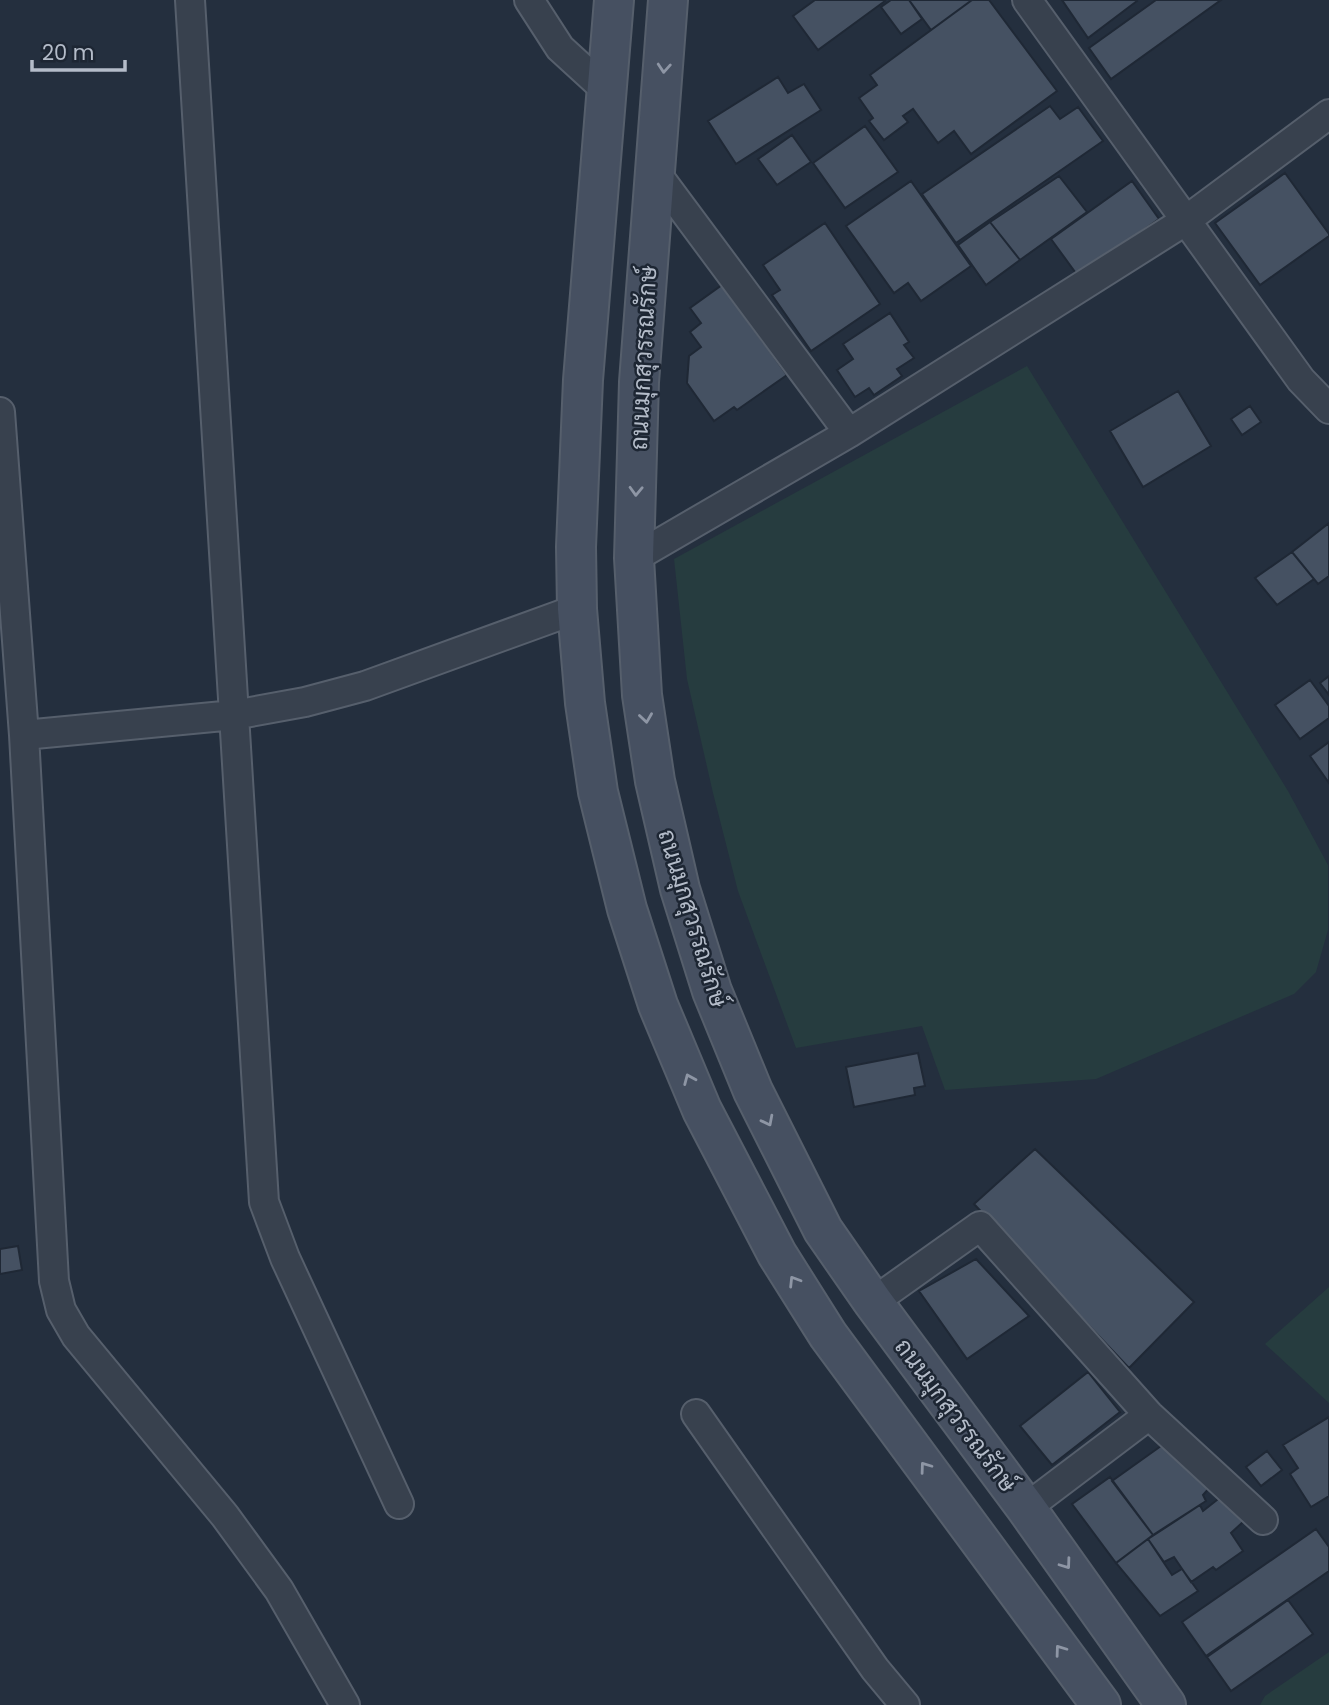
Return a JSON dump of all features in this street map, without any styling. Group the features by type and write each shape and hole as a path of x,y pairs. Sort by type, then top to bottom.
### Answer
{"main road":[{"path":"614,0 583,380 576,547 577,609 585,703 598,792 627,909 658,1006 702,1110 777,1254 828,1335 1101,1705"},
{"name":"ถนนมุกสุวรรณรักษ์","path":"668,0 639,382 635,558 642,695 655,781 680,889 712,991 753,1091 824,1230 873,1302 1026,1508 1166,1705"},
{"path":"980,1542 1026,1508"}],"street":[{"path":"190,0 264,1202 285,1258 399,1504"},
{"path":"529,0 561,48 607,91"},
{"path":"1027,0 1301,380 1329,409"},
{"path":"635,558 849,433 1185,221 1329,114"},
{"path":"656,173 849,433"},
{"path":"0,412 24,735 54,1281 61,1310 76,1336 225,1516 279,1590 345,1705"},
{"path":"24,735 234,715 305,702 365,686 577,609"},
{"path":"873,1302 980,1226 1149,1415 1263,1520"},
{"path":"696,1414 875,1668 905,1705"},
{"path":"1026,1508 1149,1415"}],"green space":[{"path":"1027,366 1288,791 1328,865 1328,930 1316,972 1294,994 1096,1079 945,1090 922,1026 796,1048 738,891 713,793 687,679 674,559"},
{"path":"1329,1287 1329,1403 1265,1344"},
{"path":"1329,1652 1329,1705 1260,1705 1265,1696"}],"building":[{"path":"815,0 885,1 818,50 793,16"},
{"path":"891,0 909,0 922,19 901,34 881,7"},
{"path":"909,0 972,0 931,30"},
{"path":"972,0 989,0 1057,91 971,154 954,131 938,143 913,109 903,116 908,122 884,140 869,121 873,118 859,98 877,85 870,75"},
{"path":"1062,0 1136,0 1137,1 1088,38"},
{"path":"1156,0 1221,0 1111,79 1089,48"},
{"path":"778,77 788,93 804,84 821,110 736,164 708,121"},
{"path":"1050,106 1060,119 1078,107 1103,141 956,243 922,194"},
{"path":"865,126 898,172 845,208 813,163"},
{"path":"792,135 811,162 777,185 758,159"},
{"path":"1285,173 1329,236 1260,285 1215,223"},
{"path":"1059,176 1087,212 1020,260 990,222"},
{"path":"911,181 971,266 921,301 908,283 894,293 846,226"},
{"path":"1132,181 1159,219 1078,276 1051,239"},
{"path":"990,222 1020,260 986,285 958,245"},
{"path":"825,223 880,304 811,351 772,295 780,290 763,265"},
{"path":"722,285 787,375 737,410 734,407 714,421 687,383 689,356 701,347 690,332 701,323 690,308"},
{"path":"890,313 909,342 904,345 914,358 897,369 902,376 874,395 869,388 855,397 837,370 853,359 843,344"},
{"path":"1178,391 1211,446 1143,487 1110,431"},
{"path":"1250,406 1261,422 1242,435 1231,419"},
{"path":"1329,523 1329,576 1318,584 1292,552"},
{"path":"1292,552 1314,579 1277,605 1255,578"},
{"path":"1329,676 1329,695 1320,683"},
{"path":"1310,680 1329,706 1329,718 1300,739 1275,705"},
{"path":"1329,742 1329,783 1310,756"},
{"path":"918,1053 925,1086 914,1088 915,1095 854,1107 846,1067"},
{"path":"1035,1149 1194,1302 1129,1368 974,1204"},
{"path":"18,1246 22,1270 0,1274 0,1249"},
{"path":"976,1259 1029,1316 967,1359 919,1291"},
{"path":"1088,1372 1120,1412 1052,1465 1020,1426"},
{"path":"1329,1417 1329,1496 1311,1507 1290,1474 1298,1468 1283,1445"},
{"path":"1168,1441 1211,1486 1203,1495 1206,1501 1153,1535 1112,1481"},
{"path":"1267,1451 1282,1470 1261,1486 1246,1467"},
{"path":"1110,1477 1153,1535 1116,1563 1072,1504"},
{"path":"1222,1496 1244,1521 1231,1533 1243,1551 1216,1570 1213,1567 1191,1582 1174,1557 1164,1562 1148,1539 1200,1505 1203,1511"},
{"path":"1316,1529 1329,1547 1329,1571 1206,1656 1182,1622"},
{"path":"1148,1539 1172,1575 1182,1569 1198,1591 1160,1616 1116,1563"},
{"path":"1288,1600 1313,1634 1231,1691 1207,1657"}]}
